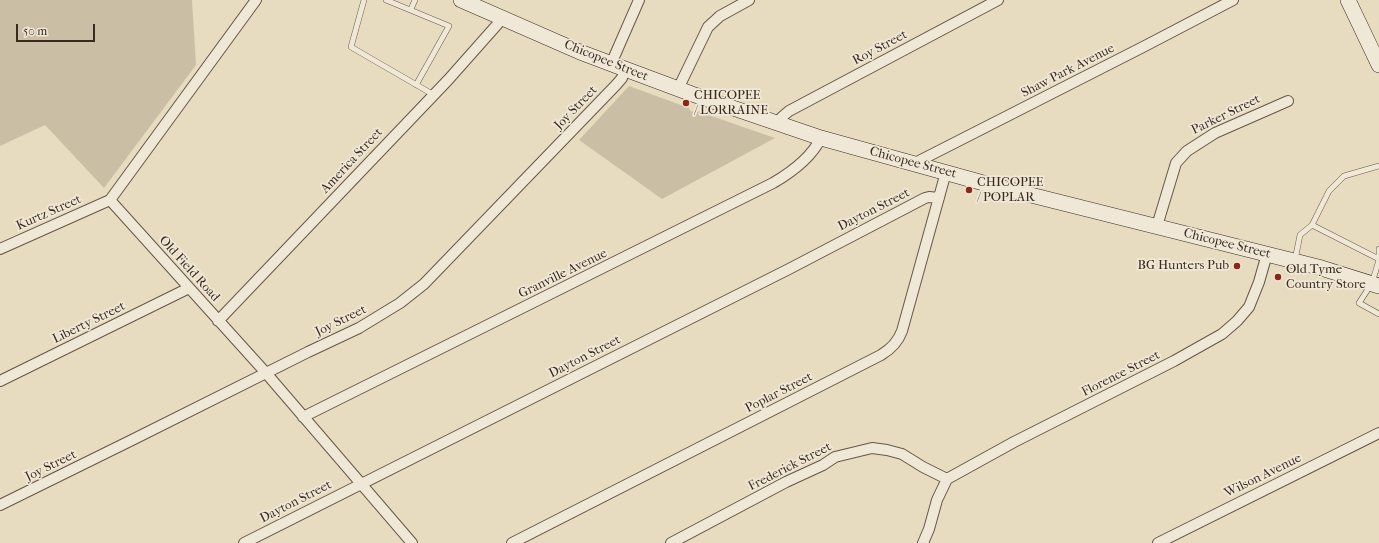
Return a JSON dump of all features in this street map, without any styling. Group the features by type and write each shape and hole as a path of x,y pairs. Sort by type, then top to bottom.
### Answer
{"main road":[{"name":"Chicopee Street","path":"461,0 611,64 777,124 821,138 915,164 1295,261 1375,284"},
{"path":"1348,0 1378,62"}],"street":[{"path":"110,200 256,0"},
{"path":"611,64 639,0"},
{"path":"678,89 708,26 720,16 749,0"},
{"name":"Roy Street","path":"777,124 789,111 998,0"},
{"name":"Shaw Park Avenue","path":"915,164 1233,0"},
{"name":"America Street","path":"218,321 434,95 503,18"},
{"name":"Joy Street","path":"0,505 359,328 400,303 424,284 622,78 625,69"},
{"name":"Parker Street","path":"1157,226 1176,163 1187,151 1215,133 1288,101"},
{"name":"Granville Avenue","path":"303,417 774,183 788,175 806,159 821,138"},
{"name":"Poplar Street","path":"512,543 794,400 889,350 898,340 902,331 946,172"},
{"name":"Dayton Street","path":"244,543 775,276 925,198 939,198"},
{"name":"Kurtz Street","path":"0,249 110,200"},
{"name":"Old Field Road","path":"110,200 266,373 412,543"},
{"name":"Florence Street","path":"947,479 1014,442 1179,358 1222,334 1237,322 1248,307 1259,282 1267,254"},
{"name":"Liberty Street","path":"0,381 189,288"},
{"name":"Wilson Avenue","path":"1158,543 1379,433"},
{"name":"Frederick Street","path":"671,543 786,482 823,465 835,456 872,448 887,450 902,454 947,479"},
{"path":"923,543 937,500 947,479"}],"lane":[{"path":"364,0 351,47 434,95"},
{"path":"386,0 411,9 449,26 416,85"},
{"path":"411,9 416,0"},
{"path":"1295,261 1300,235 1312,225 1329,191 1344,176 1379,166"},
{"path":"1312,225 1379,259"},
{"path":"1379,249 1375,284 1359,303 1379,314"}],"shaded area":[{"path":"0,0 192,0 196,65 104,188 45,125 0,146"},
{"path":"629,86 689,108 690,111 697,111 775,138 662,199 579,140"}],"place":[{"name":"CHICOPEE / LORRAINE","path":"686,103"},
{"name":"CHICOPEE / POPLAR","path":"969,190"},
{"name":"BG Hunters Pub","path":"1237,266"},
{"name":"Old Tyme Country Store","path":"1278,277"}]}
